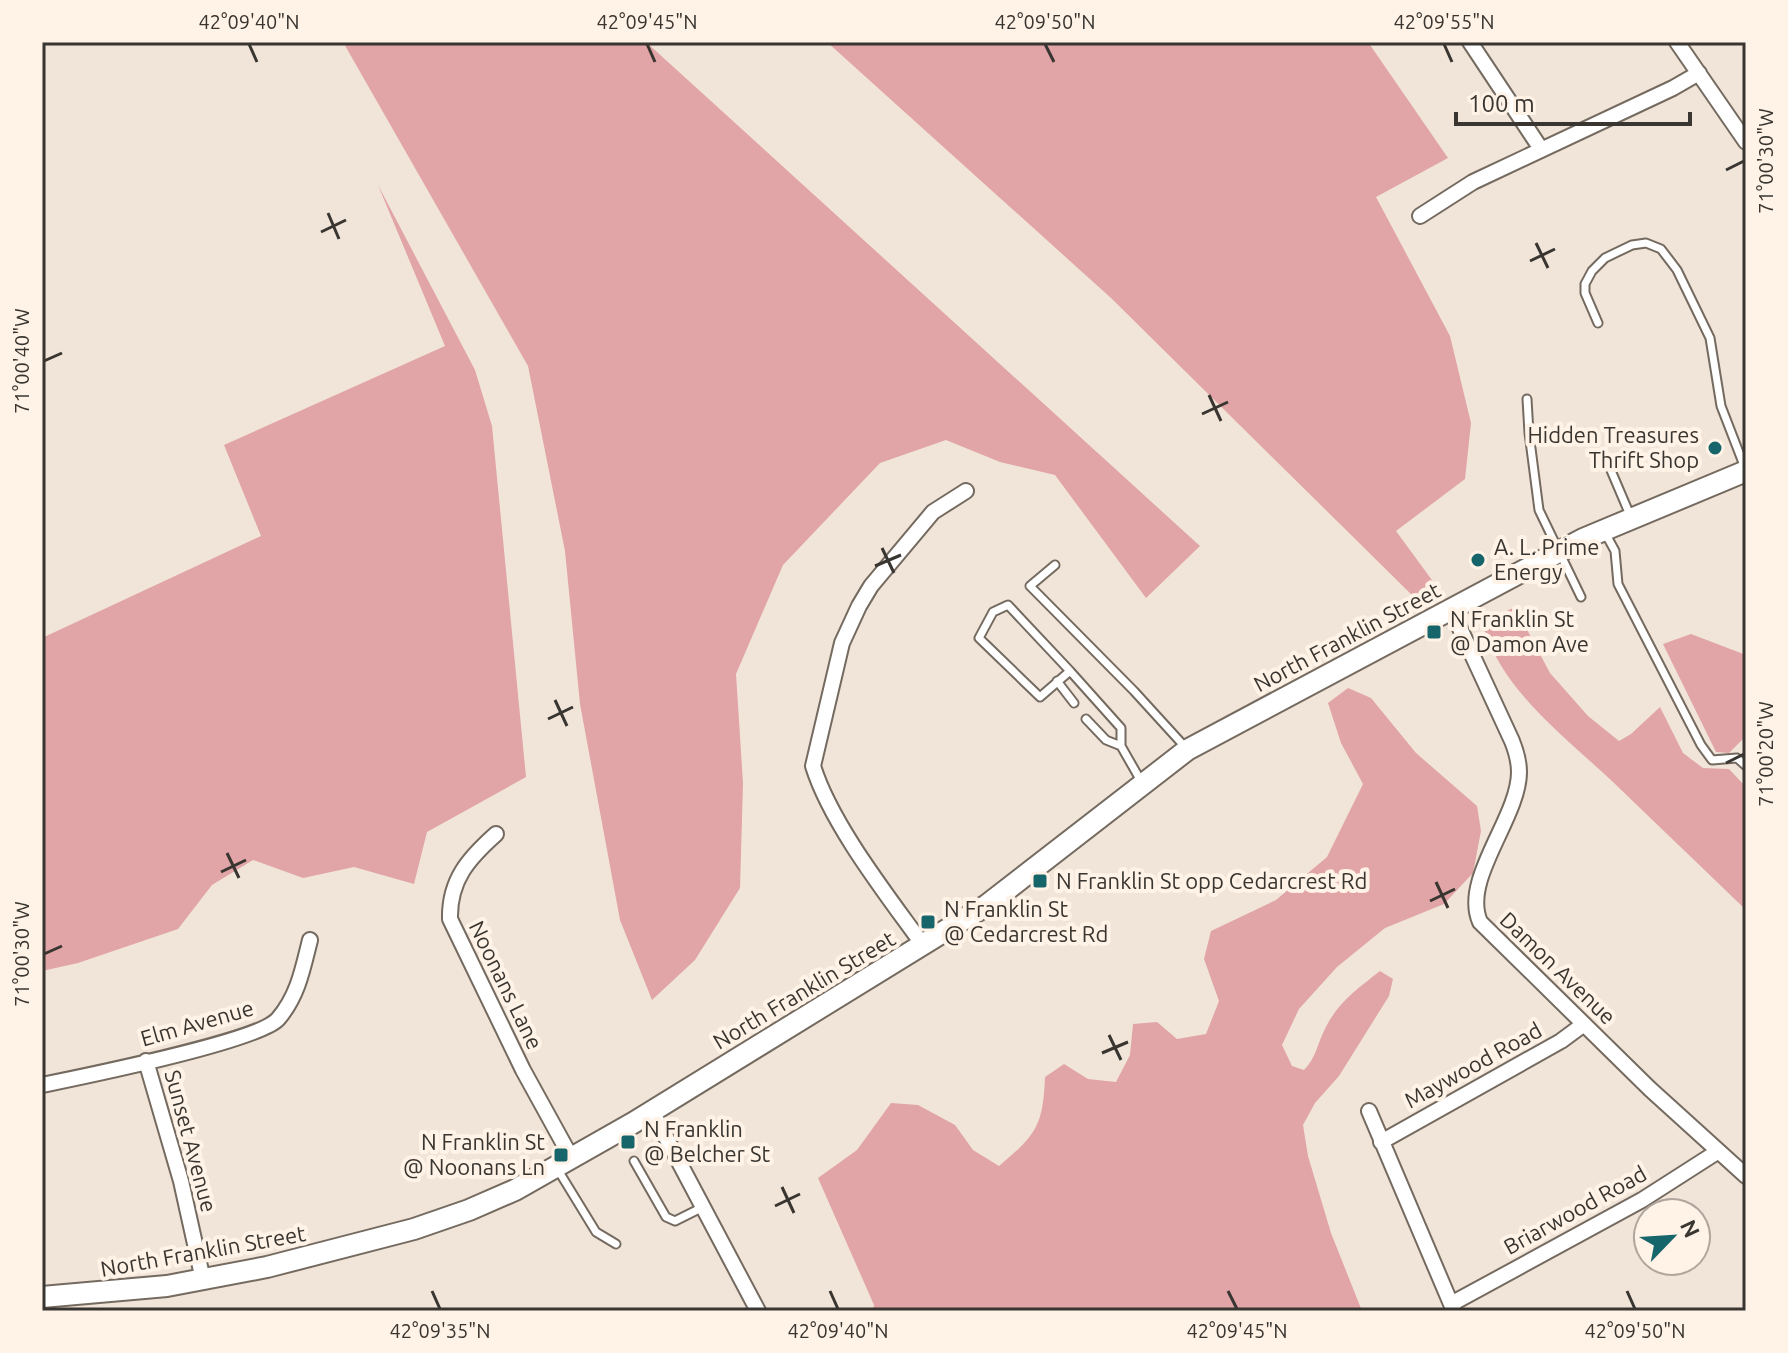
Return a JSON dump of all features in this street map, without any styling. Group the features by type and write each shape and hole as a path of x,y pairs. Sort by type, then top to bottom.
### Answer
{"main road":[{"name":"North Franklin Street","path":"52,1301 203,1280 314,1256 414,1229 492,1201 564,1164 923,945 1033,871 1187,750 1558,552 1631,517 1746,471"}],"street":[{"path":"1470,42 1532,131 1541,149"},
{"path":"1677,42 1746,142"},
{"path":"1420,216 1465,186 1699,73"},
{"path":"923,945 845,830 819,785 813,766 842,643 859,606 871,586 933,512 966,491"},
{"name":"Damon Avenue","path":"1451,609 1512,741 1519,771 1514,798 1477,890 1476,914 1486,930 1717,1152 1746,1176"},
{"name":"Noonans Lane","path":"496,834 468,859 450,900 450,919 523,1070 564,1164"},
{"name":"Elm Avenue","path":"42,1085 254,1034 277,1021 295,993 310,940"},
{"name":"Maywood Road","path":"1381,1142 1570,1036 1584,1024"},
{"name":"Sunset Avenue","path":"146,1061 181,1181 203,1280"},
{"path":"652,1111 758,1311"},
{"path":"1369,1111 1453,1307"},
{"name":"Briarwood Road","path":"1453,1307 1642,1200 1717,1152"}],"lane":[{"path":"1598,323 1585,289 1588,276 1595,266 1632,245 1646,243 1661,249 1677,270 1710,338 1721,406 1746,471"},
{"path":"1527,399 1541,519 1581,597"},
{"path":"1607,461 1631,517"},
{"path":"1603,530 1615,551 1618,584 1701,745 1712,760 1737,758 1746,766"},
{"path":"1055,565 1030,586 1134,691 1187,750"},
{"path":"1070,671 1040,697 979,638 993,612 1008,605 1070,671 1121,728 1121,746 1142,783"},
{"path":"1057,681 1074,703"},
{"path":"1086,719 1106,740 1121,746"},
{"path":"634,1161 670,1220 675,1221 703,1207"},
{"path":"564,1164 596,1232 616,1244"}],"shaded area":[{"path":"343,42 646,42 1200,546 1146,598 1055,475 1000,462 946,440 880,463 783,565 736,674 743,783 740,888 695,960 652,1000 620,920 580,704 565,551 528,366"},
{"path":"827,42 1368,42 1448,158 1376,197 1450,336 1471,423 1465,479 1396,531 1440,591 1419,602 1111,298"},
{"path":"378,185 475,370 492,426 526,777 427,832 414,884 354,867 303,878 253,860 212,885 178,929 78,963 42,971 42,638 261,536 224,445 445,346"},
{"path":"1515,607 1550,673 1588,716 1619,741 1660,707 1683,753 1703,768 1729,769 1746,787 1746,910 1519,691 1491,647 1482,623"},
{"path":"1691,634 1746,655 1746,736 1729,753 1716,752 1663,644"},
{"path":"1348,688 1371,698 1416,753 1477,806 1481,831 1473,873 1444,904 1385,928 1337,967 1299,1009 1282,1045 1292,1066 1304,1070 1314,1056 1329,1021 1348,998 1380,971 1393,979 1389,996 1339,1076 1315,1103 1303,1125 1308,1156 1331,1233 1362,1311 873,1311 874,1305 818,1178 857,1150 891,1103 918,1105 955,1125 973,1150 999,1166 1022,1146 1035,1128 1042,1107 1045,1077 1064,1064 1088,1079 1116,1082 1130,1055 1133,1024 1157,1022 1177,1039 1206,1034 1219,1001 1204,959 1211,931 1276,900 1327,857 1363,784 1341,743 1328,703"}],"place":[{"name":"Hidden Treasures Thrift Shop","path":"1715,448"},
{"name":"A. L. Prime Energy","path":"1478,560"},
{"name":"N Franklin St @ Damon Ave","path":"1434,632"},
{"name":"N Franklin St opp Cedarcrest Rd","path":"1040,881"},
{"name":"N Franklin St @ Cedarcrest Rd","path":"928,922"},
{"name":"N Franklin @ Belcher St","path":"628,1142"},
{"name":"N Franklin St @ Noonans Ln","path":"561,1155"}]}
